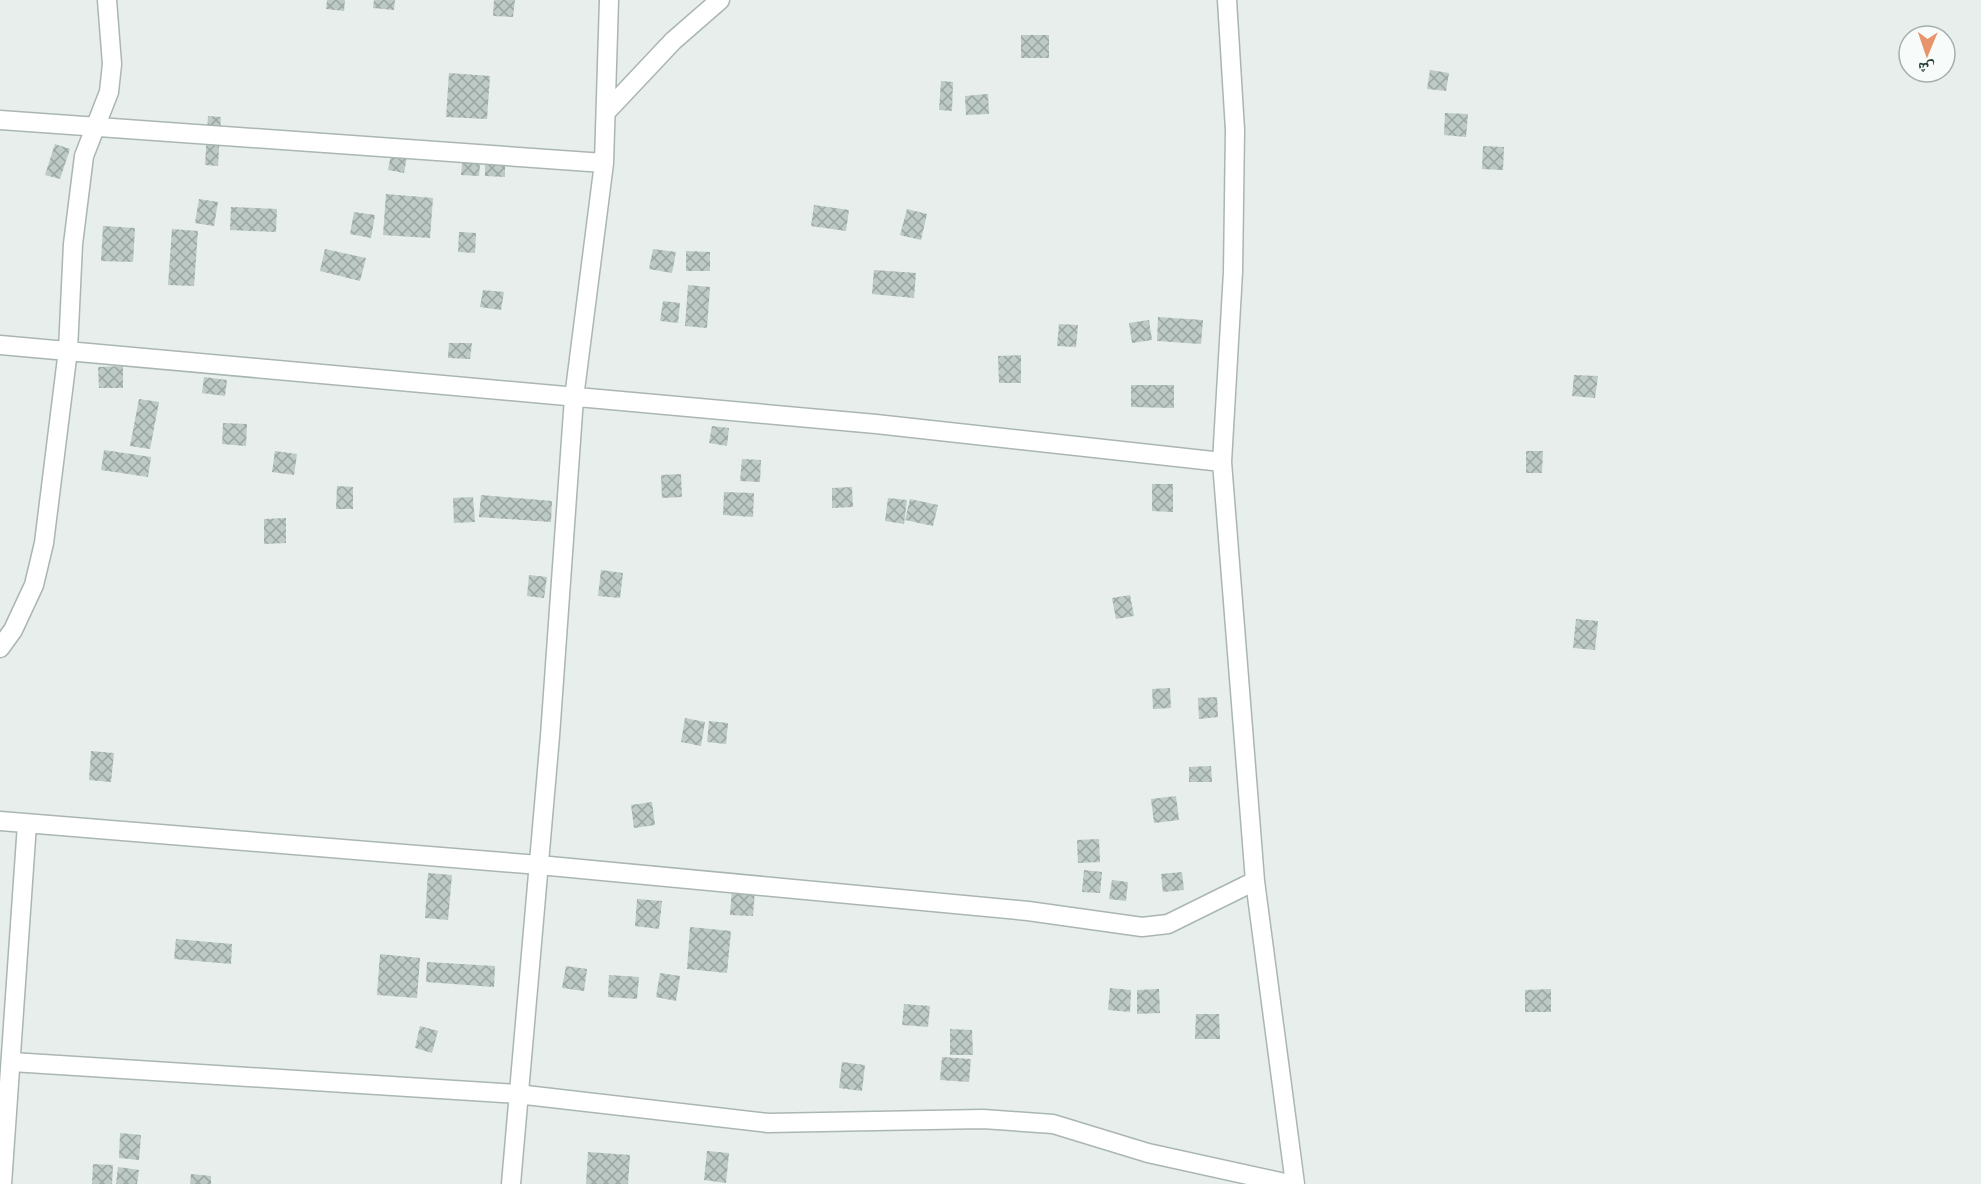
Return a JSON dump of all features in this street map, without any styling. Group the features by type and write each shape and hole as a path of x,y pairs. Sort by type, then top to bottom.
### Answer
{"street":[{"path":"0,648 13,630 34,585 44,543 68,350 73,244 84,156 108,92 112,64 107,0"},
{"path":"511,1184 574,398 604,164 608,110 609,0"},
{"path":"608,110 673,41 720,0"},
{"path":"1227,0 1235,130 1233,272 1222,462 1255,881 1295,1184"},
{"path":"0,120 604,164"},
{"path":"0,345 876,424 1222,462"},
{"path":"0,821 538,865 1028,911 1142,927 1168,924 1255,881"},
{"path":"2,1184 27,824"},
{"path":"12,1062 517,1094 768,1123 983,1119 1053,1124 1148,1153 1289,1184"}],"building":[{"path":"327,0 345,0 344,11 326,9"},
{"path":"374,0 395,0 394,10 373,8"},
{"path":"494,0 515,0 513,17 493,16"},
{"path":"1021,35 1049,35 1049,58 1021,58"},
{"path":"1430,70 1449,73 1446,91 1427,89"},
{"path":"449,73 490,76 487,119 446,117"},
{"path":"941,81 953,82 952,111 939,110"},
{"path":"988,94 989,114 966,115 965,96"},
{"path":"1445,113 1468,114 1466,137 1444,135"},
{"path":"208,116 221,117 218,166 205,165"},
{"path":"55,144 70,149 60,179 45,175"},
{"path":"1483,146 1504,147 1503,170 1482,169"},
{"path":"392,149 408,152 404,173 388,170"},
{"path":"463,153 481,154 479,176 461,175"},
{"path":"485,158 505,158 505,177 485,176"},
{"path":"386,194 433,198 430,238 383,235"},
{"path":"199,199 218,202 214,226 195,223"},
{"path":"814,205 849,210 846,231 811,226"},
{"path":"231,207 277,209 276,232 230,230"},
{"path":"907,209 927,214 921,240 900,235"},
{"path":"354,212 375,215 371,238 350,234"},
{"path":"103,226 135,228 133,262 101,261"},
{"path":"172,229 198,231 194,286 168,285"},
{"path":"459,232 476,233 475,253 458,252"},
{"path":"325,249 366,258 360,281 320,271"},
{"path":"653,249 676,252 672,273 649,269"},
{"path":"686,251 710,252 710,271 686,271"},
{"path":"874,270 916,273 914,298 872,294"},
{"path":"688,285 710,287 707,328 685,326"},
{"path":"483,290 504,292 501,310 480,307"},
{"path":"663,301 680,303 678,323 660,321"},
{"path":"1158,317 1203,320 1201,344 1157,341"},
{"path":"1149,320 1152,340 1132,343 1129,323"},
{"path":"1059,324 1078,325 1076,347 1057,346"},
{"path":"449,343 472,343 470,359 448,358"},
{"path":"1021,355 1021,383 999,383 998,356"},
{"path":"123,366 123,388 99,388 98,367"},
{"path":"1574,375 1598,376 1595,398 1572,396"},
{"path":"204,377 227,380 225,396 202,393"},
{"path":"1131,385 1174,385 1174,408 1131,407"},
{"path":"139,399 159,402 150,449 130,446"},
{"path":"223,423 247,424 246,446 222,444"},
{"path":"712,426 729,428 727,446 709,443"},
{"path":"104,450 151,457 148,477 101,470"},
{"path":"275,451 297,454 294,475 272,472"},
{"path":"1526,451 1543,451 1542,473 1526,473"},
{"path":"742,459 761,460 760,482 740,481"},
{"path":"681,474 682,497 662,498 661,475"},
{"path":"1152,484 1173,484 1173,512 1152,511"},
{"path":"337,486 353,487 353,509 336,509"},
{"path":"852,487 853,507 832,508 832,488"},
{"path":"724,492 754,493 753,517 723,515"},
{"path":"481,495 552,501 551,522 479,517"},
{"path":"473,497 475,522 454,523 453,498"},
{"path":"888,498 907,500 904,524 885,521"},
{"path":"910,499 938,505 933,526 905,520"},
{"path":"286,518 286,543 264,544 264,519"},
{"path":"601,570 623,573 620,598 598,596"},
{"path":"529,575 547,577 544,598 527,596"},
{"path":"1130,595 1134,616 1116,619 1112,598"},
{"path":"1576,619 1598,621 1595,650 1573,648"},
{"path":"1170,688 1171,708 1153,709 1152,689"},
{"path":"1217,697 1218,717 1199,719 1198,698"},
{"path":"685,718 705,722 701,746 681,742"},
{"path":"709,721 728,723 726,744 707,742"},
{"path":"91,751 114,753 111,782 89,780"},
{"path":"1211,766 1212,782 1189,782 1189,767"},
{"path":"1176,796 1179,820 1154,823 1151,799"},
{"path":"652,802 655,825 634,828 631,805"},
{"path":"1099,839 1100,862 1078,863 1077,840"},
{"path":"1084,870 1102,872 1100,893 1082,892"},
{"path":"1182,872 1184,890 1163,892 1161,874"},
{"path":"428,873 452,875 448,920 425,918"},
{"path":"1112,880 1128,882 1126,901 1109,899"},
{"path":"732,889 755,890 753,916 730,915"},
{"path":"637,899 662,901 659,929 635,926"},
{"path":"690,927 731,931 727,973 687,969"},
{"path":"176,939 232,944 231,964 174,959"},
{"path":"380,954 420,958 417,998 377,995"},
{"path":"427,962 495,966 494,987 426,982"},
{"path":"566,966 587,969 584,991 562,988"},
{"path":"660,973 680,976 676,1001 656,997"},
{"path":"609,975 639,977 637,999 608,997"},
{"path":"1110,988 1131,990 1130,1012 1108,1010"},
{"path":"1159,989 1160,1013 1137,1014 1137,990"},
{"path":"1551,989 1551,1012 1525,1012 1525,990"},
{"path":"904,1004 930,1006 928,1027 902,1025"},
{"path":"1196,1014 1219,1014 1220,1039 1195,1039"},
{"path":"420,1026 438,1031 432,1053 415,1048"},
{"path":"950,1029 972,1030 973,1055 950,1055"},
{"path":"942,1057 971,1059 969,1082 940,1080"},
{"path":"842,1062 865,1065 862,1091 839,1088"},
{"path":"120,1133 141,1135 139,1160 119,1158"},
{"path":"707,1151 729,1153 726,1183 704,1180"},
{"path":"588,1152 630,1155 628,1184 586,1184"},
{"path":"93,1164 113,1165 112,1184 92,1184"},
{"path":"118,1167 139,1170 137,1184 116,1184"},
{"path":"191,1174 211,1176 211,1184 190,1184"}]}
